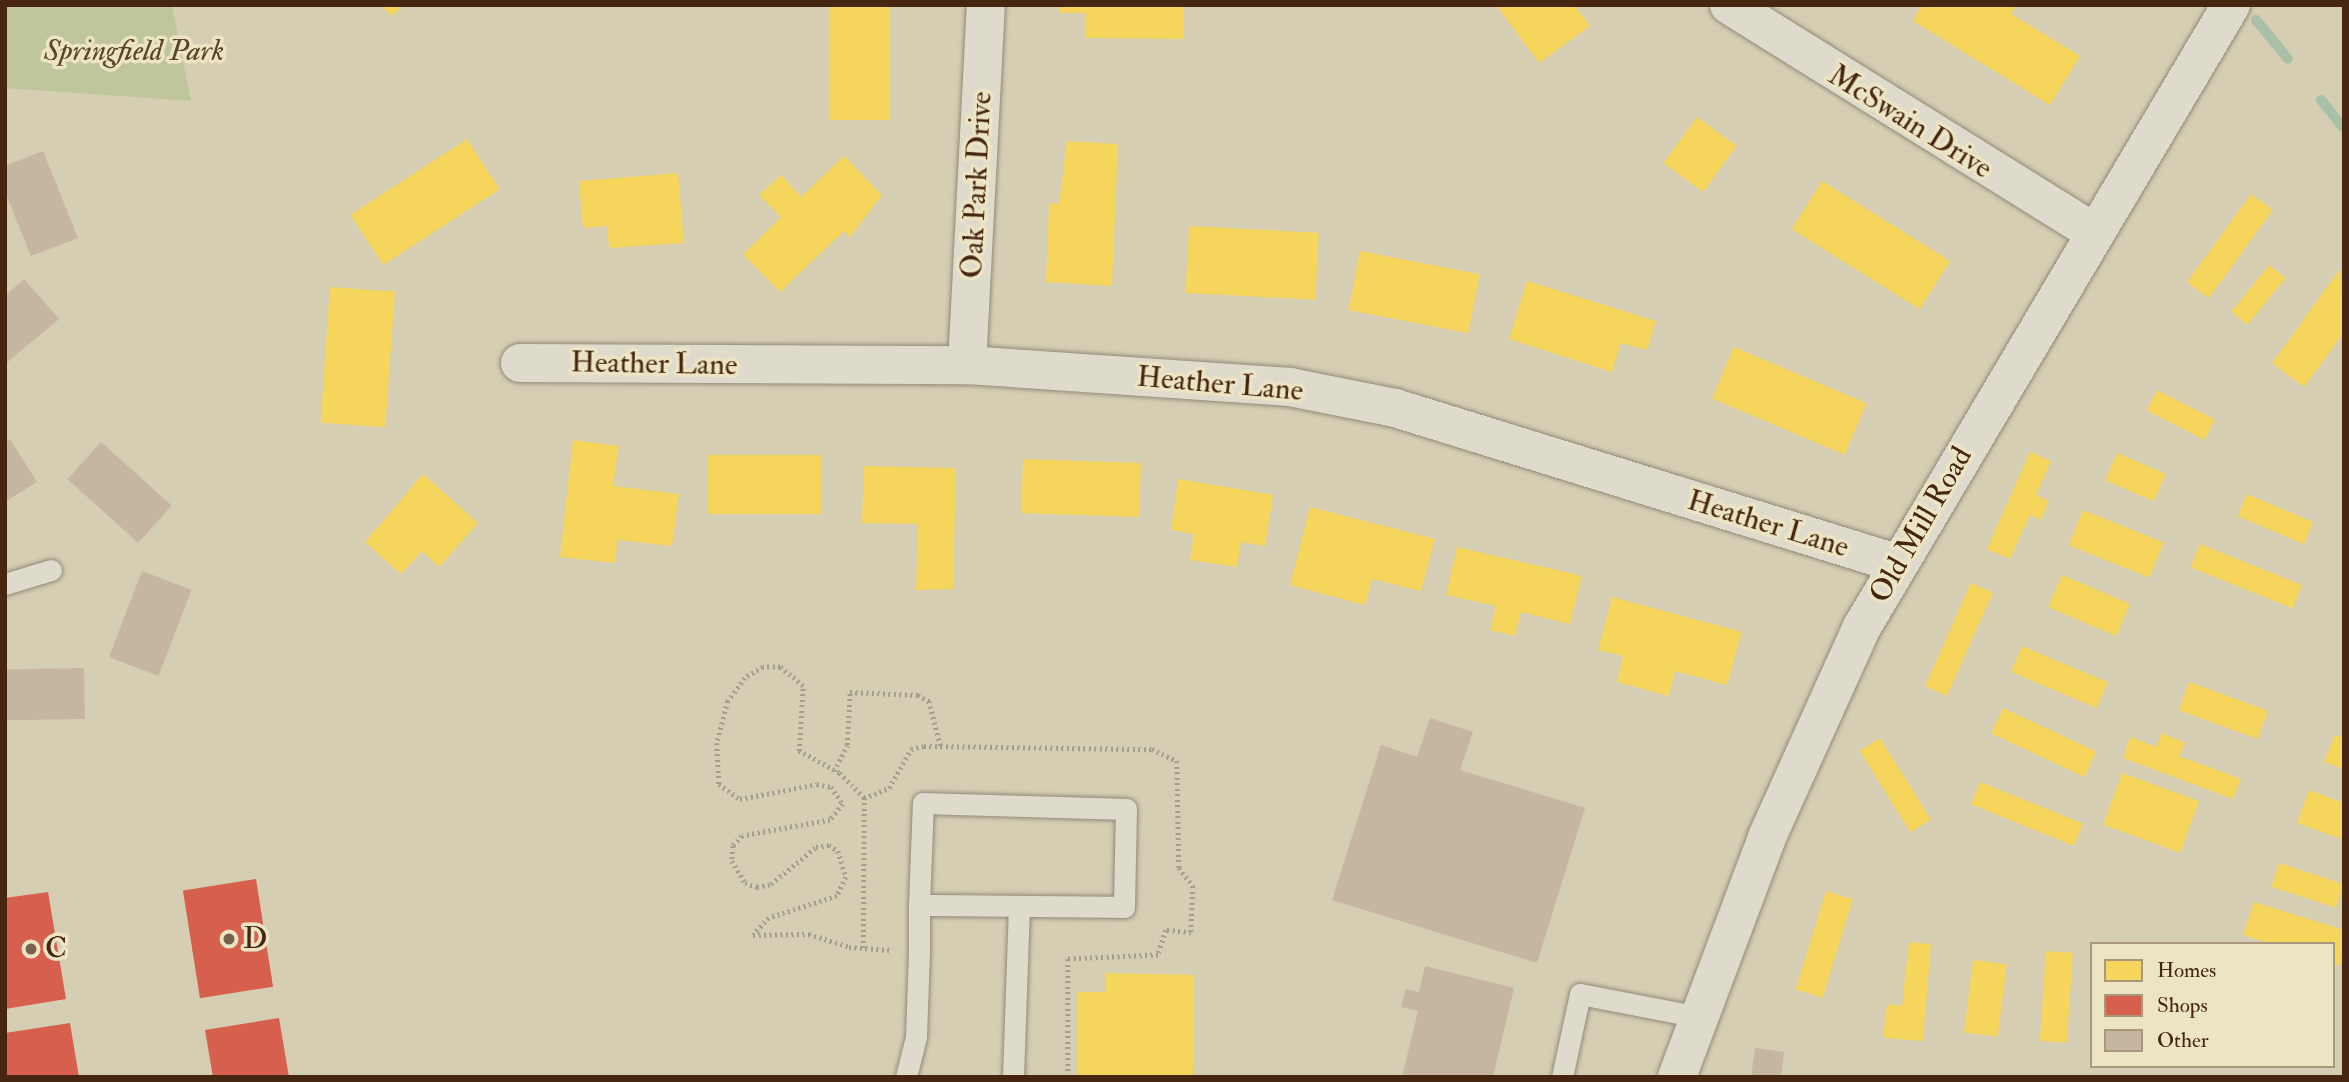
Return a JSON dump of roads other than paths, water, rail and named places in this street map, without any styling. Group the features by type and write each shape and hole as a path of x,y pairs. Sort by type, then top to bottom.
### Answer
{"street":[{"name":"Oak Park Drive","path":"967,365 986,5"},
{"name":"McSwain Drive","path":"1729,5 2095,233"},
{"name":"Old Mill Road","path":"1677,1077 1816,724 1896,563 2231,5"},
{"name":"Heather Lane","path":"520,363 967,365 1290,387 1395,408 1896,563"}],"lane":[{"path":"5,584 51,570"},
{"path":"906,1077 916,1037 919,905 923,803 1126,809 1124,907 919,905"},
{"path":"1013,1077 1019,906"},
{"path":"1562,1077 1580,994 1699,1017"}],"waterway":[{"path":"2256,20 2288,59"},
{"path":"2321,100 2344,128"}],"place":[{"name":"D","path":"229,939"},
{"name":"C","path":"31,949"}],"park label":[{"name":"Springfield Park","path":"134,51"}]}
